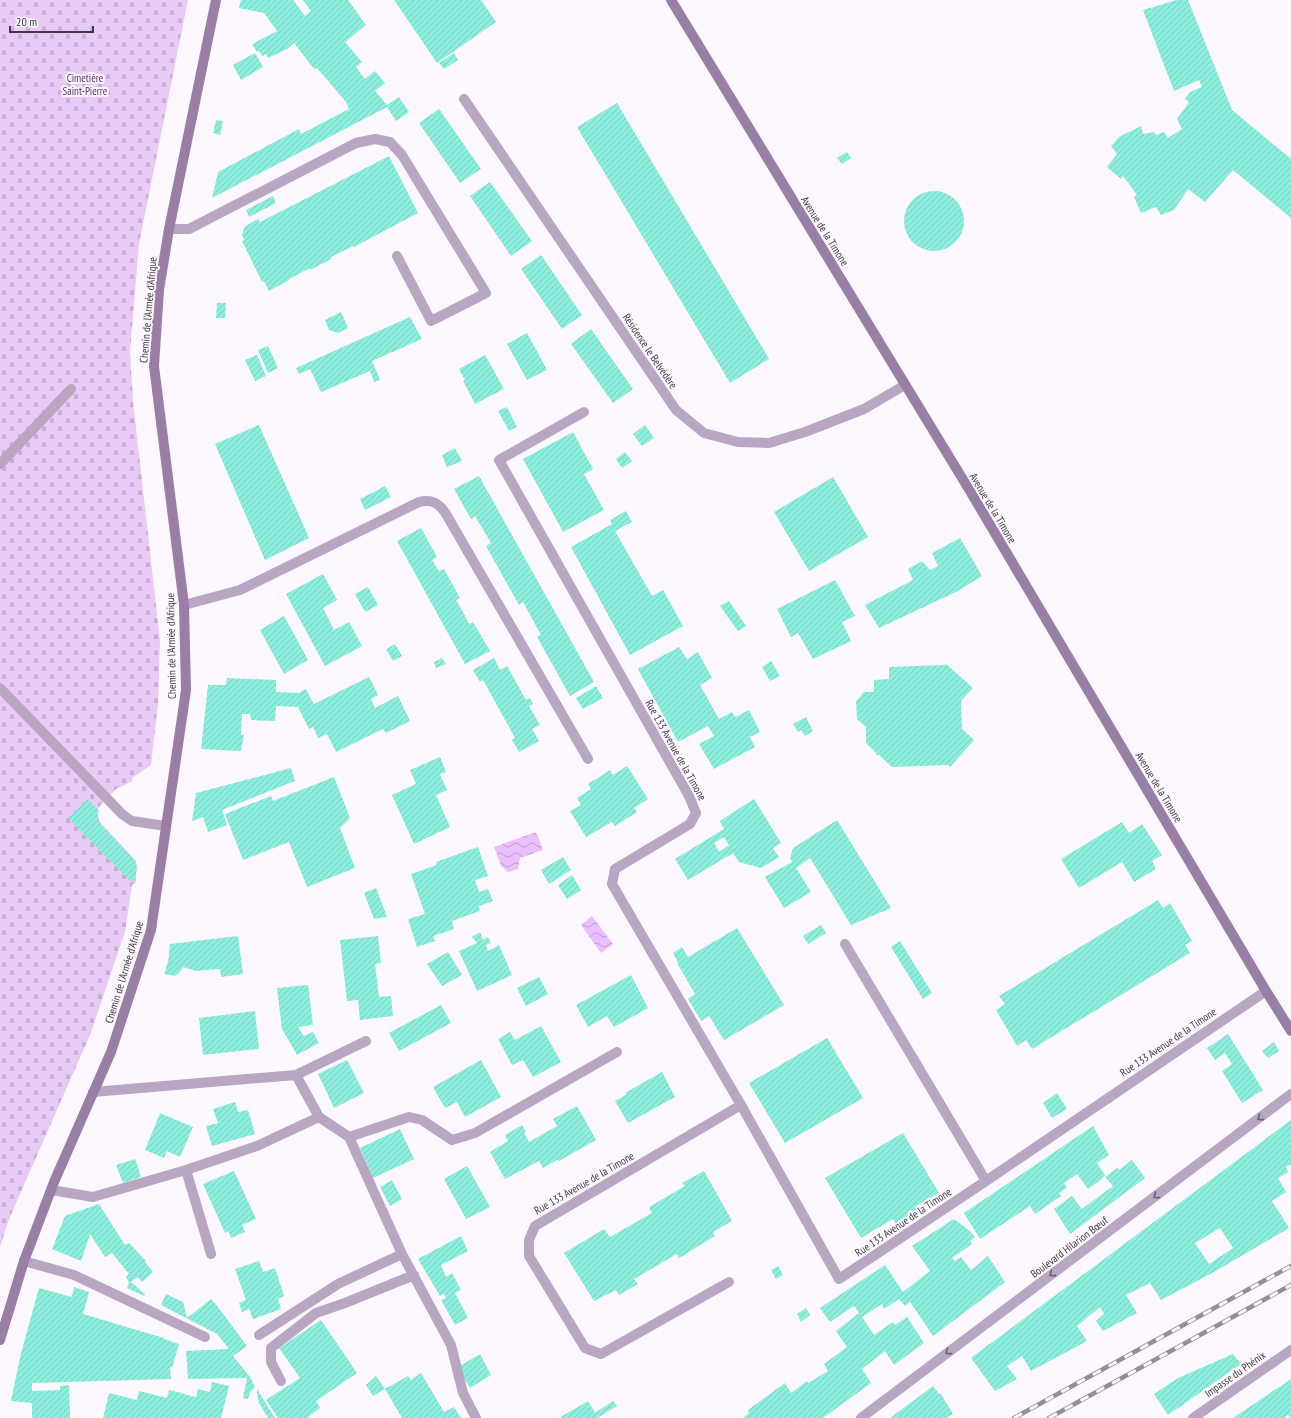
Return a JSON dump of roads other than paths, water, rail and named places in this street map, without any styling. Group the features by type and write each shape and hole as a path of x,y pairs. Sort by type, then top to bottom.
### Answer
{"street":[{"name":"Chemin de l'Armée d'Afrique","path":"0,1340 24,1262 51,1190 111,1052 152,930 186,690 184,605 154,366 159,290 168,229 216,0"},
{"name":"Avenue de la Timone","path":"671,0 904,385 970,491 1266,991 1291,1030"},
{"name":"Résidence le Belvédère","path":"464,99 676,410 704,433 738,442 769,443 806,432 864,409 904,385"},
{"path":"168,229 189,229 356,143 375,139 390,142 402,155 486,293 431,321 397,256"},
{"path":"0,464 71,388"},
{"name":"Rue 133 Avenue de la Timone","path":"584,412 499,460 689,796 696,813 690,824 615,869 612,884 742,1105 839,1279 1266,991"},
{"path":"184,605 240,590 419,502 427,500 433,502 440,506 446,514 588,759"},
{"path":"0,688 122,814 132,821 166,826"},
{"path":"844,944 986,1181"},
{"path":"93,1092 296,1074 366,1041"},
{"path":"349,1137 409,1117 422,1120 452,1140 475,1133 617,1052"},
{"path":"296,1074 319,1117 349,1137 402,1254 451,1345 463,1393 476,1418"},
{"name":"Boulevard Hilarion Bœuf","path":"861,1418 1291,1094"},
{"name":"Rue 133 Avenue de la Timone","path":"729,1282 601,1354 585,1348 529,1256 529,1240 534,1226 742,1105"},
{"path":"51,1190 94,1196 186,1170 257,1146 319,1117"},
{"path":"186,1170 211,1254"},
{"path":"258,1335 338,1284 402,1254"},
{"path":"24,1262 74,1276 205,1337"},
{"path":"281,1381 271,1362 271,1348 316,1313 414,1275"},
{"name":"Impasse du Phénix","path":"1193,1418 1291,1350"}],"water":[{"path":"536,832 543,850 520,858 518,869 508,872 501,866 494,847"},
{"path":"592,916 613,944 601,953 581,925"}],"railway":[{"path":"1014,1418 1291,1266"},
{"path":"1049,1418 1291,1285"}],"park label":[{"name":"Cimetière Saint-Pierre","path":"85,84"}]}
